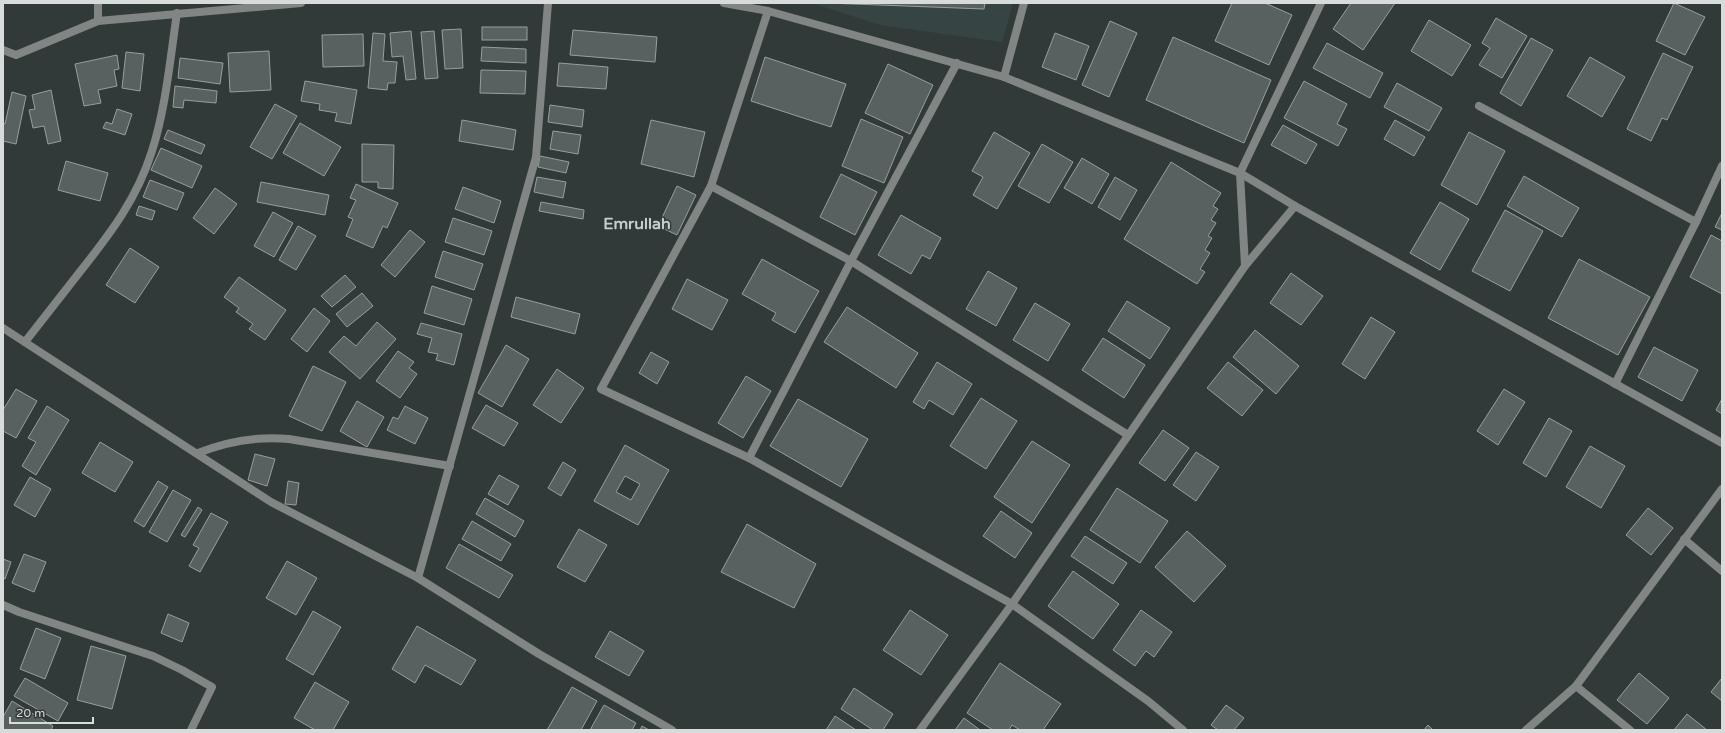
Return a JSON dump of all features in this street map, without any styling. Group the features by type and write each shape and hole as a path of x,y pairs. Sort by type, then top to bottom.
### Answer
{"street":[{"path":"98,3 98,22"},
{"path":"3,50 16,56 98,22 177,13 301,3"},
{"path":"418,578 536,157 548,3"},
{"path":"724,3 768,11 1004,77 1240,173 1295,206 1722,443"},
{"path":"1004,77 1024,3"},
{"path":"1245,266 1240,173 1321,3"},
{"path":"768,11 711,186 601,389 749,458 1012,604 1148,701 1183,730"},
{"path":"25,342 114,228 129,203 152,152 159,127 177,13"},
{"path":"749,458 851,261 958,63"},
{"path":"1479,106 1696,222"},
{"path":"1615,384 1696,222 1722,166"},
{"path":"711,186 851,261 1128,435"},
{"path":"920,730 1012,604 1245,266 1295,206"},
{"path":"3,328 271,502 418,578 539,654 672,730"},
{"path":"198,454 237,440 272,437 450,466"},
{"path":"1526,730 1576,686 1722,489"},
{"path":"1684,539 1722,571"},
{"path":"3,604 19,612 153,656 212,687 191,730"},
{"path":"1576,686 1630,730"}],"shaded area":[{"path":"812,3 1013,3 1002,42 880,25"}],"building":[{"path":"827,3 985,3 984,9"},
{"path":"1232,3 1265,3 1292,15 1269,65 1215,41"},
{"path":"1351,3 1395,3 1363,50 1333,29"},
{"path":"1674,3 1705,17 1685,55 1656,41"},
{"path":"1496,18 1527,36 1502,78 1479,65 1490,48 1482,43"},
{"path":"1429,20 1471,45 1452,76 1411,51"},
{"path":"1110,21 1137,33 1109,97 1082,85"},
{"path":"482,27 527,27 527,40 482,40"},
{"path":"461,29 463,68 445,69 442,30"},
{"path":"573,30 657,37 655,62 570,55"},
{"path":"411,31 416,79 406,80 403,56 392,57 390,33"},
{"path":"434,31 438,78 425,79 421,32"},
{"path":"373,33 385,34 383,61 397,62 395,83 388,83 387,90 368,88"},
{"path":"1055,33 1089,46 1076,80 1042,67"},
{"path":"363,34 364,66 323,67 322,35"},
{"path":"1173,37 1271,80 1244,143 1146,100"},
{"path":"1531,38 1553,50 1521,106 1500,93"},
{"path":"1327,43 1383,73 1370,98 1313,68"},
{"path":"482,47 526,49 526,63 481,61"},
{"path":"269,51 271,90 230,92 228,53"},
{"path":"126,52 144,54 140,91 122,88"},
{"path":"1663,53 1693,67 1667,120 1662,118 1651,141 1627,129"},
{"path":"117,55 119,69 114,70 117,86 98,90 101,103 84,106 75,64"},
{"path":"765,57 846,84 831,127 751,101"},
{"path":"1590,57 1625,77 1602,117 1567,96"},
{"path":"180,58 223,63 220,84 178,78"},
{"path":"559,63 608,67 606,89 557,86"},
{"path":"888,64 933,85 910,134 865,113"},
{"path":"481,70 526,71 525,94 480,93"},
{"path":"305,81 357,90 351,124 335,121 337,113 319,110 320,104 301,101"},
{"path":"1304,81 1347,104 1337,124 1347,129 1338,146 1284,118"},
{"path":"1397,83 1442,108 1429,131 1384,107"},
{"path":"175,86 217,91 216,103 184,100 183,108 173,107"},
{"path":"51,90 61,141 48,144 44,126 33,128 29,110 35,109 32,95"},
{"path":"12,92 26,96 16,144 3,141 3,123 5,124"},
{"path":"275,104 297,116 272,159 250,147"},
{"path":"550,105 584,110 582,127 548,122"},
{"path":"117,109 132,114 125,135 103,128 106,122 112,124"},
{"path":"861,119 903,137 884,183 842,166"},
{"path":"462,120 516,130 513,150 459,141"},
{"path":"651,120 705,132 694,177 641,164"},
{"path":"1395,120 1425,137 1414,156 1384,139"},
{"path":"300,123 341,147 324,176 283,153"},
{"path":"1283,125 1317,144 1306,164 1271,145"},
{"path":"168,130 205,145 201,154 164,139"},
{"path":"553,131 581,135 578,154 550,149"},
{"path":"994,132 1030,153 997,209 973,195 983,177 972,171"},
{"path":"1469,132 1505,151 1477,205 1441,185"},
{"path":"362,144 394,145 393,189 378,188 378,182 362,182"},
{"path":"1042,144 1073,162 1049,203 1018,186"},
{"path":"161,148 202,166 192,188 151,170"},
{"path":"540,156 569,162 566,173 538,167"},
{"path":"1082,158 1109,174 1092,204 1064,188"},
{"path":"66,161 108,173 100,201 58,190"},
{"path":"1171,162 1221,193 1213,206 1218,209 1211,220 1216,223 1208,236 1212,238 1205,250 1210,253 1200,269 1205,272 1197,284 1124,239"},
{"path":"841,174 877,192 855,235 820,217"},
{"path":"1524,176 1579,208 1562,237 1507,206"},
{"path":"537,177 566,182 563,198 534,192"},
{"path":"1115,177 1137,190 1120,220 1098,207"},
{"path":"150,180 184,193 177,210 143,197"},
{"path":"261,182 329,195 325,215 257,202"},
{"path":"356,184 398,203 387,228 383,226 373,248 346,236 353,219 348,217 356,200 350,198"},
{"path":"677,186 696,195 677,235 658,226"},
{"path":"463,187 501,201 494,223 455,209"},
{"path":"215,188 237,204 214,234 193,218"},
{"path":"541,202 584,210 583,219 539,211"},
{"path":"1440,202 1469,219 1440,270 1410,253"},
{"path":"139,206 155,211 152,220 136,215"},
{"path":"1505,210 1543,231 1510,291 1472,271"},
{"path":"273,212 293,223 274,257 254,246"},
{"path":"1722,213 1722,230 1715,227"},
{"path":"901,215 941,238 930,259 922,255 911,274 878,255"},
{"path":"453,218 492,231 484,255 445,242"},
{"path":"298,226 316,236 296,270 279,260"},
{"path":"410,230 425,242 395,277 381,265"},
{"path":"1711,235 1722,241 1722,294 1690,277"},
{"path":"130,248 159,267 135,303 106,285"},
{"path":"443,251 483,264 474,290 435,277"},
{"path":"762,259 819,291 795,333 772,320 776,313 742,294"},
{"path":"1579,259 1650,297 1618,355 1548,318"},
{"path":"988,271 1017,288 996,326 966,309"},
{"path":"1291,273 1323,296 1301,325 1270,303"},
{"path":"345,275 356,287 332,307 321,296"},
{"path":"239,277 286,310 265,340 249,329 253,324 236,312 239,308 224,297"},
{"path":"687,279 728,300 712,330 672,309"},
{"path":"432,286 472,299 464,325 424,313"},
{"path":"362,293 373,306 347,327 336,314"},
{"path":"516,297 580,314 575,334 511,317"},
{"path":"1127,301 1170,328 1150,359 1108,331"},
{"path":"1035,303 1070,324 1048,361 1013,340"},
{"path":"847,307 918,353 896,388 824,342"},
{"path":"314,308 330,321 307,352 291,339"},
{"path":"1371,317 1395,332 1365,379 1342,364"},
{"path":"377,322 396,339 360,379 329,352 344,336 356,346"},
{"path":"421,323 462,334 454,365 436,360 438,354 428,352 432,338 417,334"},
{"path":"1255,330 1299,366 1276,394 1233,357"},
{"path":"1103,338 1145,365 1124,398 1082,370"},
{"path":"506,345 529,359 502,407 478,393"},
{"path":"1654,347 1698,370 1682,401 1638,377"},
{"path":"398,351 414,362 409,368 417,374 400,398 376,381"},
{"path":"651,352 669,362 657,384 639,373"},
{"path":"937,362 972,384 953,415 929,400 924,409 913,402"},
{"path":"1228,362 1263,390 1242,416 1207,388"},
{"path":"313,366 346,382 322,431 289,416"},
{"path":"557,369 584,388 561,423 533,405"},
{"path":"746,376 771,391 743,438 718,423"},
{"path":"16,389 37,401 16,438 3,431 3,410"},
{"path":"1504,389 1525,402 1498,445 1477,431"},
{"path":"981,398 1017,421 986,469 950,446"},
{"path":"798,399 868,439 841,487 770,446"},
{"path":"1722,399 1722,414 1716,410"},
{"path":"357,401 384,417 367,447 340,431"},
{"path":"486,405 518,423 504,446 472,428"},
{"path":"47,406 69,420 36,475 22,466 36,442 28,438"},
{"path":"405,406 428,418 415,444 387,430 393,417 398,419"},
{"path":"1549,418 1572,431 1546,477 1523,463"},
{"path":"1163,430 1189,448 1165,481 1139,463"},
{"path":"1032,441 1070,465 1032,523 994,497"},
{"path":"100,442 133,462 115,492 82,473"},
{"path":"625,445 669,470 638,525 594,501","holes":["625,476 640,484 631,500 616,492"]},
{"path":"1590,446 1625,466 1601,508 1566,487"},
{"path":"1196,452 1219,467 1196,501 1173,485"},
{"path":"255,454 275,459 267,486 248,480"},
{"path":"563,462 576,470 561,496 548,488"},
{"path":"499,475 519,486 508,505 488,494"},
{"path":"30,477 51,489 35,517 14,505"},
{"path":"158,481 168,487 144,527 134,521"},
{"path":"288,481 299,483 296,505 285,504"},
{"path":"1117,488 1168,521 1140,563 1090,530"},
{"path":"173,490 191,500 167,542 149,532"},
{"path":"485,498 524,521 515,537 476,514"},
{"path":"198,507 202,510 185,537 181,535"},
{"path":"1648,508 1673,528 1651,555 1626,535"},
{"path":"1001,511 1032,533 1015,558 983,536"},
{"path":"211,513 228,522 200,572 189,566 199,548 193,545"},
{"path":"472,521 511,544 501,561 462,539"},
{"path":"747,524 816,564 794,608 721,572"},
{"path":"579,529 607,545 585,582 557,567"},
{"path":"1187,531 1226,566 1194,602 1155,567"},
{"path":"1085,536 1127,563 1113,584 1071,556"},
{"path":"459,544 513,575 499,598 446,568"},
{"path":"24,554 46,562 34,592 12,583"},
{"path":"3,559 11,562 5,579 3,578"},
{"path":"287,561 317,578 296,615 266,598"},
{"path":"1073,571 1119,604 1093,639 1048,606"},
{"path":"910,610 948,635 921,675 883,650"},
{"path":"1141,610 1172,632 1154,657 1146,651 1135,666 1113,650"},
{"path":"313,611 341,627 313,675 286,659"},
{"path":"168,614 189,623 182,642 161,633"},
{"path":"417,626 476,660 461,685 425,665 415,683 392,669"},
{"path":"36,628 61,638 45,679 20,669"},
{"path":"610,631 644,651 629,676 595,657"},
{"path":"91,646 126,656 112,709 77,700"},
{"path":"1000,663 1061,704 1043,730 1020,730 1012,725 1009,730 993,730 967,713"},
{"path":"1639,673 1669,698 1647,724 1617,700"},
{"path":"25,678 68,703 58,721 14,696"},
{"path":"1722,678 1722,701 1711,692"},
{"path":"315,682 349,702 333,730 315,730 294,718"},
{"path":"572,687 597,701 581,730 547,730"},
{"path":"854,688 893,714 883,730 873,730 841,709"},
{"path":"12,701 53,726 51,730 3,730 3,717"},
{"path":"604,705 636,723 632,730 590,730"},
{"path":"1226,705 1244,718 1234,730 1218,730 1211,725"},
{"path":"1687,714 1707,730 1674,730"},
{"path":"835,716 856,730 826,730"},
{"path":"964,718 980,730 955,730"},
{"path":"1428,725 1433,730 1424,730"},
{"path":"642,726 649,730 640,730"}],"district":[{"name":"Emrullah","path":"637,223"}]}
